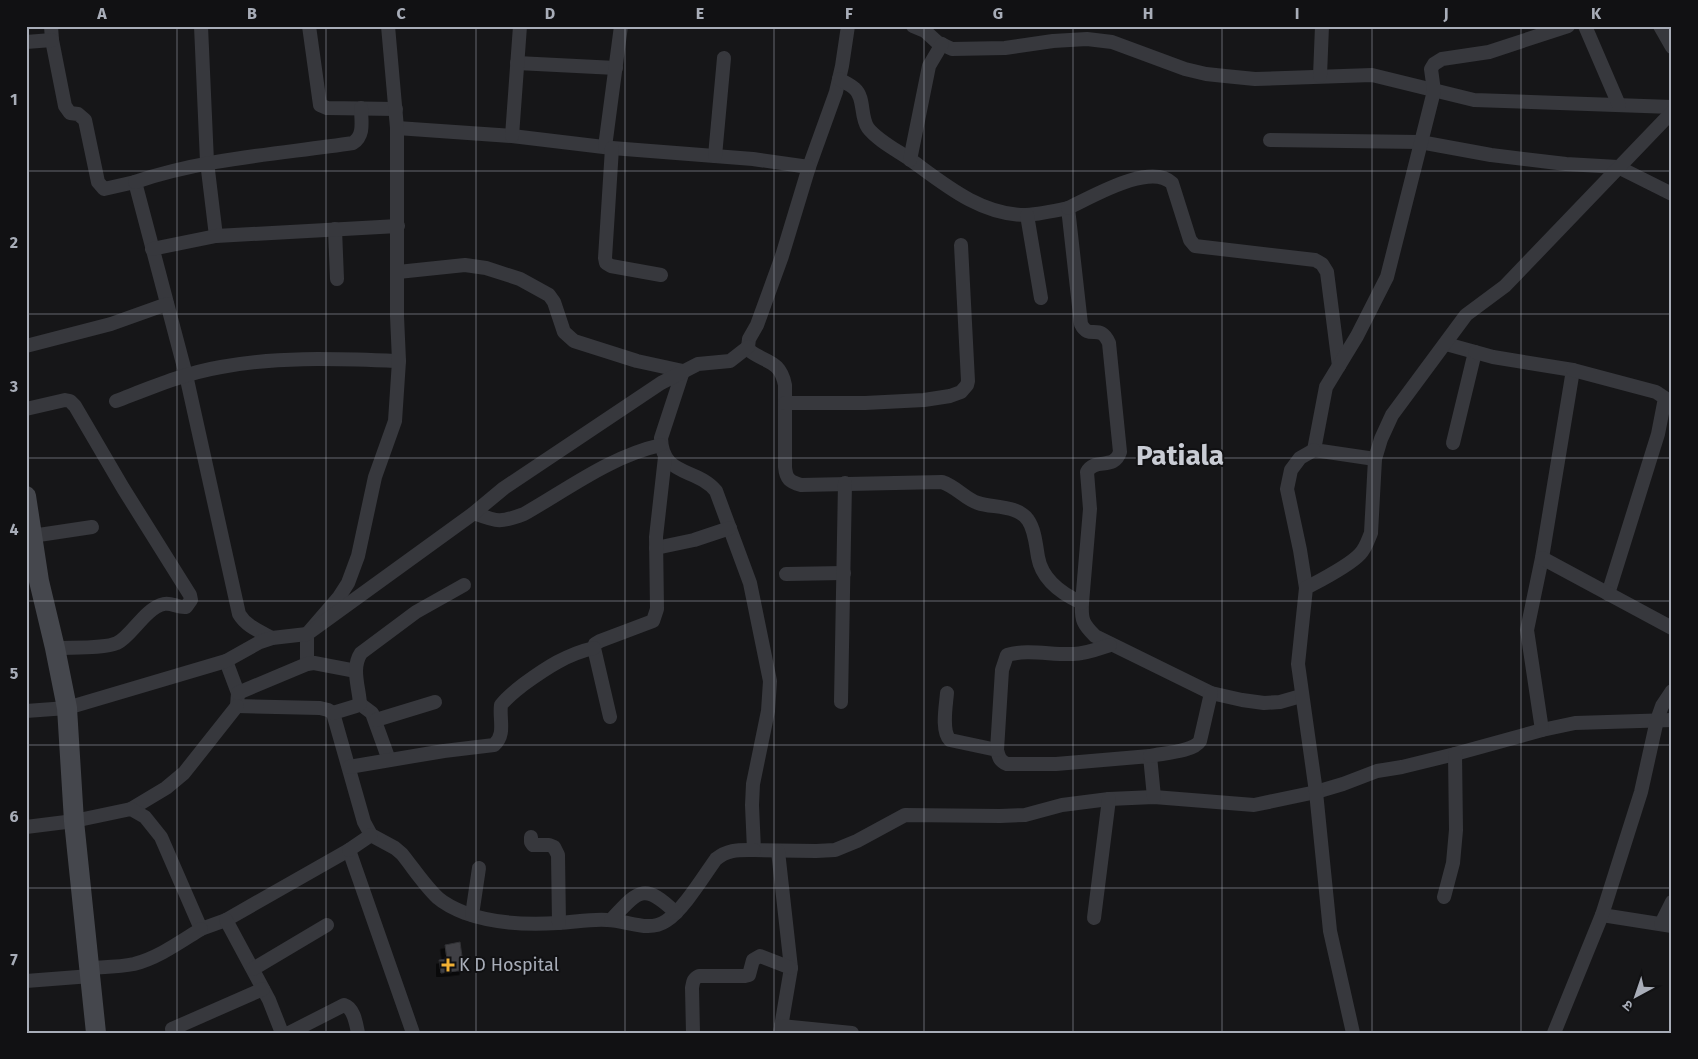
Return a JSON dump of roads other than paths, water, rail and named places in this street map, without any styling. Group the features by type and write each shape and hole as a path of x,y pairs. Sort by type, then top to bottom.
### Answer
{"street":[{"path":"200,26 207,162 216,236"},
{"path":"309,26 320,105 327,108 396,109"},
{"path":"307,664 307,634 339,598 348,583 358,556 372,490 395,421 399,360 397,316 397,128 388,26"},
{"path":"512,136 520,26"},
{"path":"26,711 67,708 226,661 272,638 307,634 474,513 504,488 661,383 698,364 730,361 748,347 782,256 809,167 839,79 848,26"},
{"path":"913,26 925,31 952,49 997,49 1053,41 1090,32 1185,69 1206,74 1255,79 1372,75 1474,100 1672,107"},
{"path":"1320,76 1322,26"},
{"path":"1314,450 1326,387 1368,315 1387,277 1434,91 1431,69 1434,64 1442,59 1489,52 1568,26"},
{"path":"1586,26 1619,105"},
{"path":"1660,26 1672,47"},
{"path":"617,27 616,68 609,147 605,258 606,263 611,266 661,275"},
{"path":"26,42 51,33 65,106 70,114 78,114 85,120 98,182 104,190 207,162 353,143 361,133 361,108"},
{"path":"910,160 930,66 942,44"},
{"path":"715,156 724,58"},
{"path":"517,63 616,68"},
{"path":"839,79 859,93 862,116 868,128 965,198 981,206 992,210 1027,215 1068,208 1129,180 1153,175 1162,176 1172,183 1190,240 1195,246 1315,260 1322,264 1327,272 1339,366"},
{"path":"1306,588 1332,574 1360,554 1368,543 1375,459 1381,439 1392,415 1466,316 1505,286 1672,112"},
{"path":"397,128 512,136 609,147 753,159 809,167"},
{"path":"1270,140 1420,142 1491,155 1566,164 1618,167 1672,194"},
{"path":"135,182 186,375 238,614 249,626 272,638"},
{"path":"1068,208 1081,324 1084,330 1088,332 1100,332 1106,336 1109,343 1120,452 1115,461 1094,465 1087,472 1090,509 1081,618 1086,627 1095,636 1110,645 1212,693 1264,703 1280,702 1301,696"},
{"path":"1027,215 1041,298"},
{"path":"152,249 216,236 398,226"},
{"path":"335,229 336,279"},
{"path":"785,402 924,400 950,396 964,389 968,381 961,245"},
{"path":"398,272 465,266 486,268 520,279 549,295 554,302 564,332 574,341 637,361 682,371"},
{"path":"26,346 111,324 167,304"},
{"path":"1446,344 1493,357 1573,370 1656,392 1665,398 1658,434 1608,594"},
{"path":"748,347 750,351 768,360 784,378 786,385 785,467 786,475 790,481 801,485 942,482 952,485 973,502 1008,509 1022,514 1028,520 1036,542 1039,561 1045,575 1065,595 1082,603"},
{"path":"1453,443 1475,352"},
{"path":"116,401 186,375 220,367 272,360 319,358 399,360"},
{"path":"1542,730 1527,630 1542,558 1573,370"},
{"path":"610,717 594,648 595,644 600,641 653,621 657,609 656,548 663,451 661,438 682,371"},
{"path":"26,408 65,400 70,401 75,406 192,600 186,607 166,604 159,606 139,621 118,643 101,646 55,648"},
{"path":"474,513 495,521 508,520 524,514 618,459 646,448 663,451 674,466 690,473 716,491 750,583 770,681 768,711 753,784 754,850"},
{"path":"1353,1033 1330,931 1316,792 1301,696 1298,664 1306,588 1287,489 1291,470 1300,458 1314,450 1375,459"},
{"path":"841,702 845,483"},
{"path":"26,496 32,536 33,581 55,648 67,708 74,821 96,1033"},
{"path":"32,536 92,527"},
{"path":"656,548 694,540 730,528"},
{"path":"1542,558 1672,628"},
{"path":"786,574 844,573"},
{"path":"360,704 356,661 361,653 416,612 464,585"},
{"path":"1110,645 1092,652 1073,654 1016,652 1007,655 1002,670 997,750 1002,762 1022,765 1056,764 1150,756 1188,749 1198,745 1200,741 1212,693"},
{"path":"349,767 494,745 502,734 501,705 511,694 554,664 579,652 594,648"},
{"path":"226,661 237,699"},
{"path":"26,827 74,821 131,809 166,788 184,773 237,699 307,664 320,664 356,671"},
{"path":"1554,1033 1602,915 1641,792 1657,720 1662,706 1672,691"},
{"path":"947,693 945,730 947,738 959,744 997,750"},
{"path":"237,699 320,708 333,713 364,822 371,835 402,854 434,893 452,908 503,922 559,923 610,920 645,926 656,925 666,921 676,913 716,859 724,853 732,850 816,852 835,850 857,841 905,815 1025,815 1062,805 1109,799 1154,797 1254,805 1316,792 1377,771 1455,754 1542,730 1575,724 1672,720"},
{"path":"376,720 435,702"},
{"path":"360,704 370,710 376,720 389,760"},
{"path":"333,713 360,704"},
{"path":"1444,897 1453,863 1456,830 1455,754"},
{"path":"1150,756 1154,797"},
{"path":"1094,918 1109,799"},
{"path":"131,809 145,817 161,837 201,929"},
{"path":"26,981 91,972 147,959 201,929 226,920 349,850 371,835"},
{"path":"531,837 533,845 549,845 554,847 558,855 559,923"},
{"path":"349,850 413,1033"},
{"path":"778,851 792,968 780,1029 852,1033"},
{"path":"472,915 479,868"},
{"path":"610,920 631,899 646,893 653,894 661,899 676,913"},
{"path":"1602,915 1666,925 1672,902"},
{"path":"226,920 263,989 282,1033"},
{"path":"253,969 327,925"},
{"path":"693,1033 692,988 695,978 699,976 749,975 753,960 760,956 792,968"},
{"path":"172,1028 263,989"},
{"path":"289,1033 344,1005 351,1009 358,1033"}],"place":[{"name":"K D Hospital","path":"448,965"}],"district":[{"name":"Patiala","path":"1180,455"}]}
